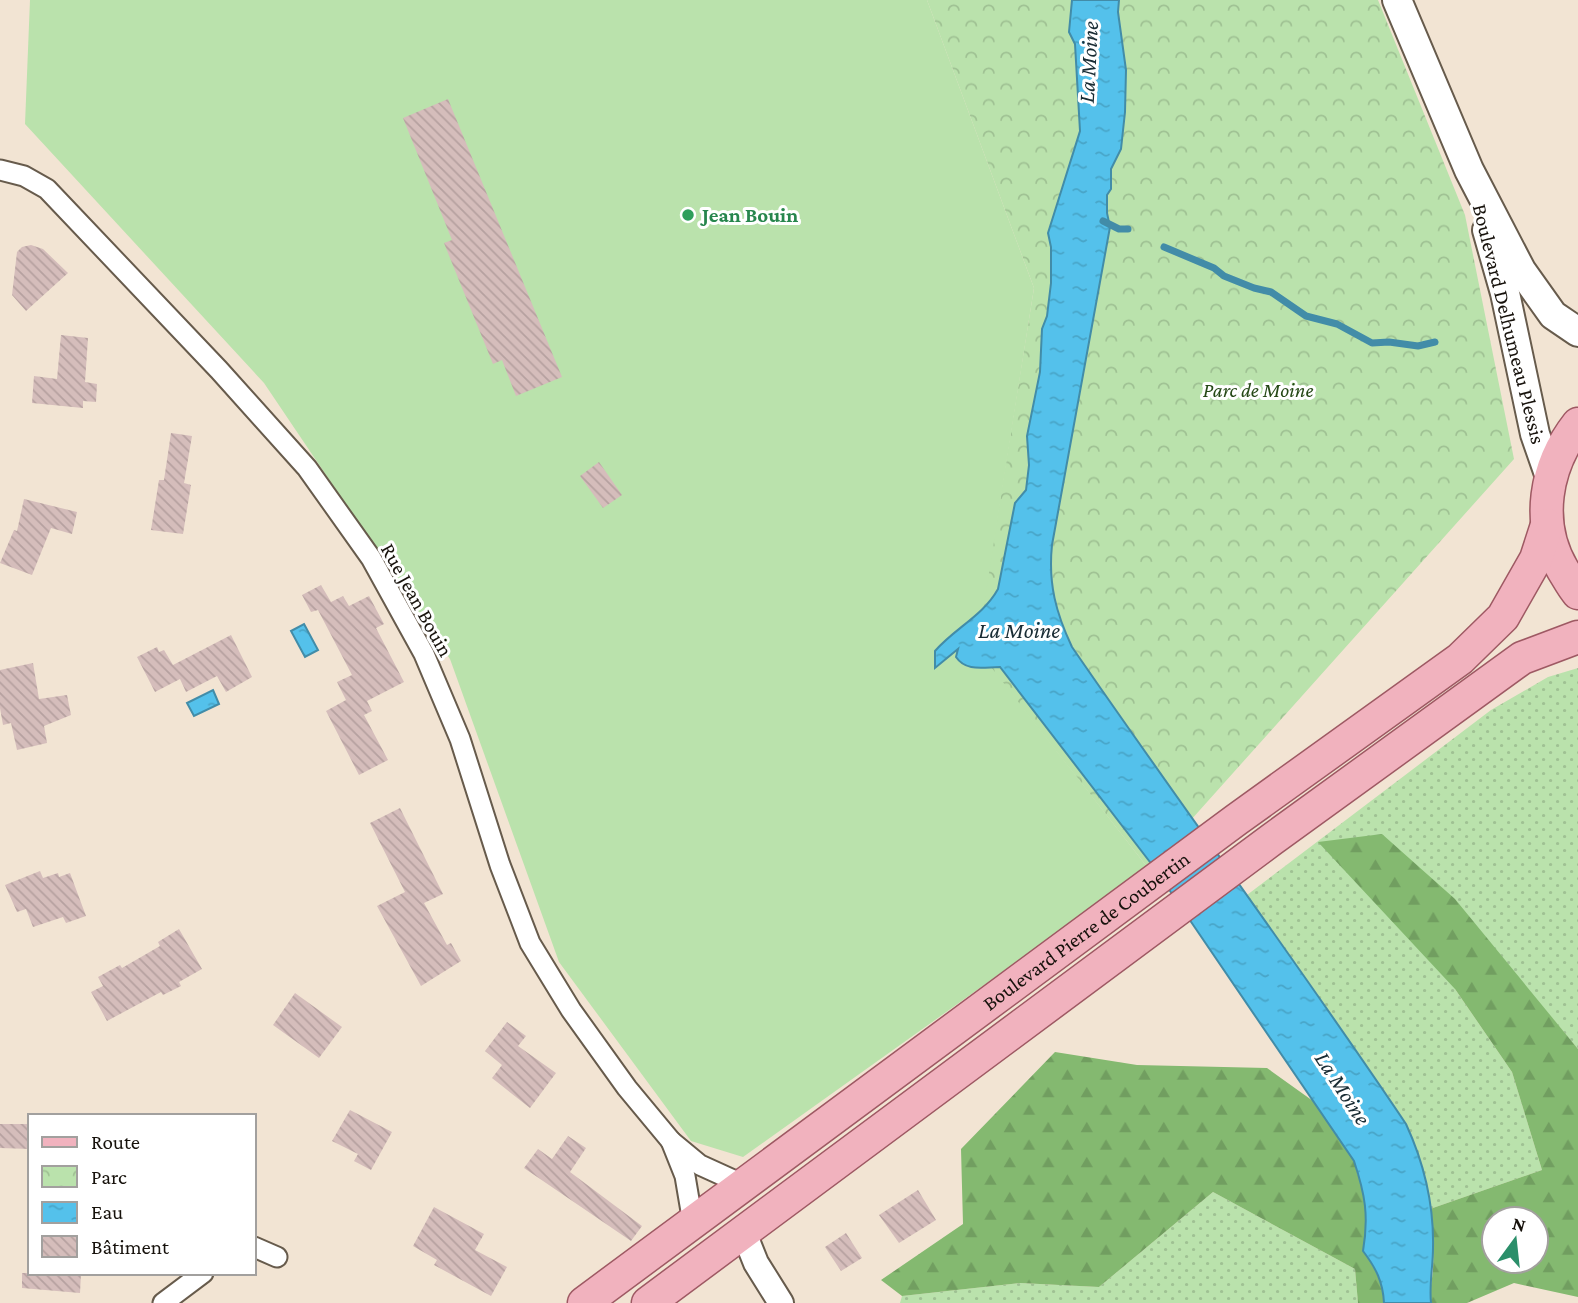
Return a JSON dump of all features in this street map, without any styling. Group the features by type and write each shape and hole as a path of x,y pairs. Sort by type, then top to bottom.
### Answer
{"main road":[{"name":"Boulevard Delhumeau Plessis","path":"1397,0 1469,170 1521,270 1553,315 1578,332"},
{"name":"Boulevard Delhumeau Plessis","path":"1469,170 1505,292 1535,434 1550,477"},
{"path":"1578,424 1564,442 1550,477 1546,501 1547,525 1556,558 1578,593"},
{"name":"Boulevard Pierre de Coubertin","path":"584,1303 1236,820 1460,659 1503,617 1536,559 1547,525"},
{"name":"Boulevard Pierre de Coubertin","path":"648,1303 1522,658 1578,637"}],"street":[{"name":"Rue Jean Bouin","path":"0,170 24,176 47,189 219,370 307,468 371,558 424,654 460,740 499,865 530,943 579,1021 627,1088 671,1141 700,1165 744,1185"},
{"name":"Rue Jean Bouin","path":"671,1141 685,1176 693,1223"},
{"path":"744,1233 756,1263 780,1303"},
{"path":"256,1248 277,1257"},
{"path":"163,1303 200,1275"}],"green space":[{"path":"30,0 927,0 1034,288 977,649 1148,868 743,1157 691,1141 559,962 450,659 264,383 25,124"},
{"name":"Parc de Moine","path":"927,0 1378,0 1465,215 1514,459 1148,868 976,649 1034,288"},
{"path":"1578,668 1578,1049 1521,981 1455,989 1512,1072 1542,1170 1430,1209 1425,1175 1406,1124 1247,895 1491,710 1548,677"},
{"path":"1382,834 1455,899 1578,1049 1578,1297 1514,1283 1467,1303 1431,1303 1433,1255 1430,1209 1542,1170 1512,1072 1455,989 1318,842"},
{"path":"1055,1052 1137,1065 1267,1068 1313,1101 1354,1161 1366,1203 1363,1251 1378,1275 1384,1303 1358,1303 1355,1269 1213,1192 1099,1287 1020,1283 902,1296 881,1280 963,1224 961,1149"},
{"path":"1213,1192 1355,1269 1358,1303 900,1303 902,1296 1020,1283 1099,1287"}],"water":[{"name":"La Moine","path":"1072,0 1119,0 1118,12 1126,70 1121,149 1111,169 1111,189 1107,195 1110,227 1052,545 1052,585 1058,610 1072,647 1406,1124 1423,1169 1430,1200 1433,1232 1431,1303 1384,1303 1378,1276 1363,1251 1365,1205 1354,1161 1153,866 1000,667 976,668 965,665 956,657 958,649 935,668 935,651 985,607 998,589 1015,503 1026,490 1029,465 1027,436 1040,372 1042,329 1047,316 1051,283 1051,247 1048,233 1080,131 1075,44 1069,32"},
{"path":"304,624 318,650 305,657 291,631"},
{"path":"213,690 219,704 194,716 187,703"}],"building":[{"path":"448,99 562,377 516,396 502,360 493,364 444,243 452,240 403,118"},
{"path":"31,245 43,249 68,273 26,311 12,295 17,252 22,247"},
{"path":"61,335 88,338 85,382 97,384 96,402 83,401 83,408 32,403 34,376 57,379"},
{"path":"171,433 192,436 184,483 191,485 183,534 151,530 159,480 164,480"},
{"path":"599,462 622,495 603,508 580,476"},
{"path":"24,499 77,512 72,534 51,528 32,575 0,563 14,530 17,531"},
{"path":"321,585 331,602 343,596 349,606 369,596 384,624 376,628 404,682 367,701 372,711 364,715 388,760 359,775 326,711 346,700 337,682 352,675 318,610 311,612 302,595"},
{"path":"231,635 252,677 226,692 217,676 186,692 180,679 155,692 137,657 157,647 159,652 164,650 173,665"},
{"path":"33,663 39,699 67,695 71,715 44,726 47,743 17,750 11,723 3,725 0,670"},
{"path":"400,808 443,894 424,903 447,945 451,943 461,961 421,986 377,906 405,892 370,823"},
{"path":"40,871 43,878 58,873 59,877 70,873 86,916 66,923 63,917 33,927 26,909 17,912 5,885"},
{"path":"179,929 202,969 179,982 181,986 163,995 161,992 107,1021 91,992 103,986 98,977 120,965 122,968 160,946 158,942"},
{"path":"295,993 342,1027 319,1058 273,1025"},
{"path":"507,1022 526,1036 518,1046 556,1073 530,1108 492,1078 502,1065 485,1051"},
{"path":"350,1110 392,1132 371,1170 354,1161 358,1154 332,1141"},
{"path":"0,1124 28,1124 28,1149 0,1148"},
{"path":"568,1136 586,1148 570,1172 642,1226 631,1241 524,1168 538,1149 552,1159"},
{"path":"918,1190 936,1220 899,1243 879,1215"},
{"path":"434,1207 484,1234 475,1250 507,1267 491,1296 434,1265 437,1260 413,1246"},
{"path":"846,1233 862,1258 841,1271 825,1247"},
{"path":"22,1273 81,1275 80,1293 22,1288"}],"waterway":[{"path":"1103,221 1119,229 1128,229"},
{"path":"1164,247 1214,268 1224,276 1271,292 1306,316 1337,324 1372,343 1389,342 1418,346 1435,342"}],"place":[{"name":"Jean Bouin","path":"688,215"}]}
